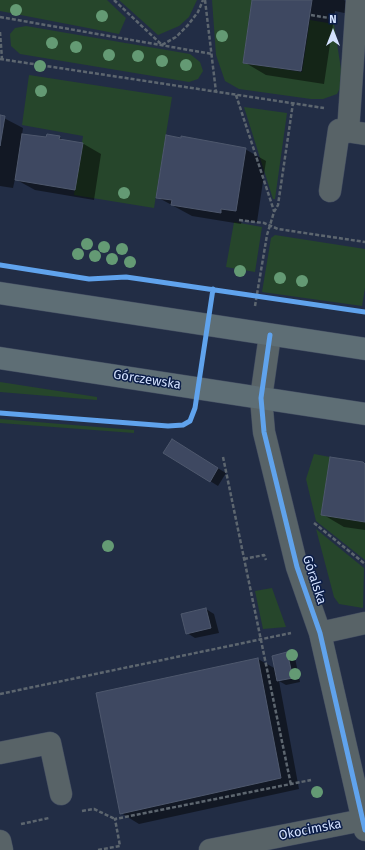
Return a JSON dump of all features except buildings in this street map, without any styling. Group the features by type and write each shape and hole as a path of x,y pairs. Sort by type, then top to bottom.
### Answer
{"main road":[{"path":"0,293 365,349"},
{"name":"Górczewska","path":"0,358 365,414"}],"street":[{"path":"330,191 339,130 354,126 357,0"},
{"name":"Góralska","path":"270,335 261,398 264,432 295,560 320,633 364,825"},
{"path":"320,633 365,623"},
{"path":"0,753 50,743 61,794"},
{"name":"Okocimska","path":"210,850 364,825"},
{"path":"0,841 2,850"}],"path":[{"path":"114,0 162,45"},
{"path":"162,45 176,37 188,25 198,12 204,0"},
{"path":"204,0 216,92"},
{"path":"0,17 212,54"},
{"path":"0,32 1,59 293,103 354,126"},
{"path":"236,95 274,212"},
{"path":"255,307 267,235 274,212 278,205 293,103"},
{"path":"239,220 278,229 365,242"},
{"path":"250,295 265,297"},
{"path":"223,457 291,785"},
{"path":"314,523 365,564"},
{"path":"0,694 294,632 320,633"},
{"path":"98,850 120,846 115,819 311,780"}],"green space":[{"path":"0,0 107,0 126,18 119,34 0,11"},
{"path":"119,0 197,0 189,17 179,26 158,35"},
{"path":"212,0 252,0 243,63 302,72 310,20 334,24 343,82 337,94 323,99 311,99 239,89 225,81 216,55"},
{"path":"26,26 190,54 200,62 203,71 198,79 189,82 20,54 11,46 10,34 15,28"},
{"path":"29,75 172,97 154,208 74,195 83,136 22,125"},
{"path":"244,107 287,113 275,199 273,199"},
{"path":"234,222 262,227 255,272 226,267"},
{"path":"275,235 365,249 365,288 362,306 262,292 271,238"},
{"path":"0,382 97,397 97,400 0,392"},
{"path":"0,419 134,430 134,433 0,423"},
{"path":"314,454 330,457 321,514 365,522 365,560 316,521 306,479"},
{"path":"316,529 364,568 363,608 339,604 334,597"},
{"path":"272,588 286,627 263,629 255,591"}],"cycle path":[{"path":"0,265 89,279 126,277 365,312"},
{"path":"0,413 168,426 183,425 190,421 195,408 213,289"},
{"path":"270,335 261,398 264,432 297,567 320,633 365,830"}]}
